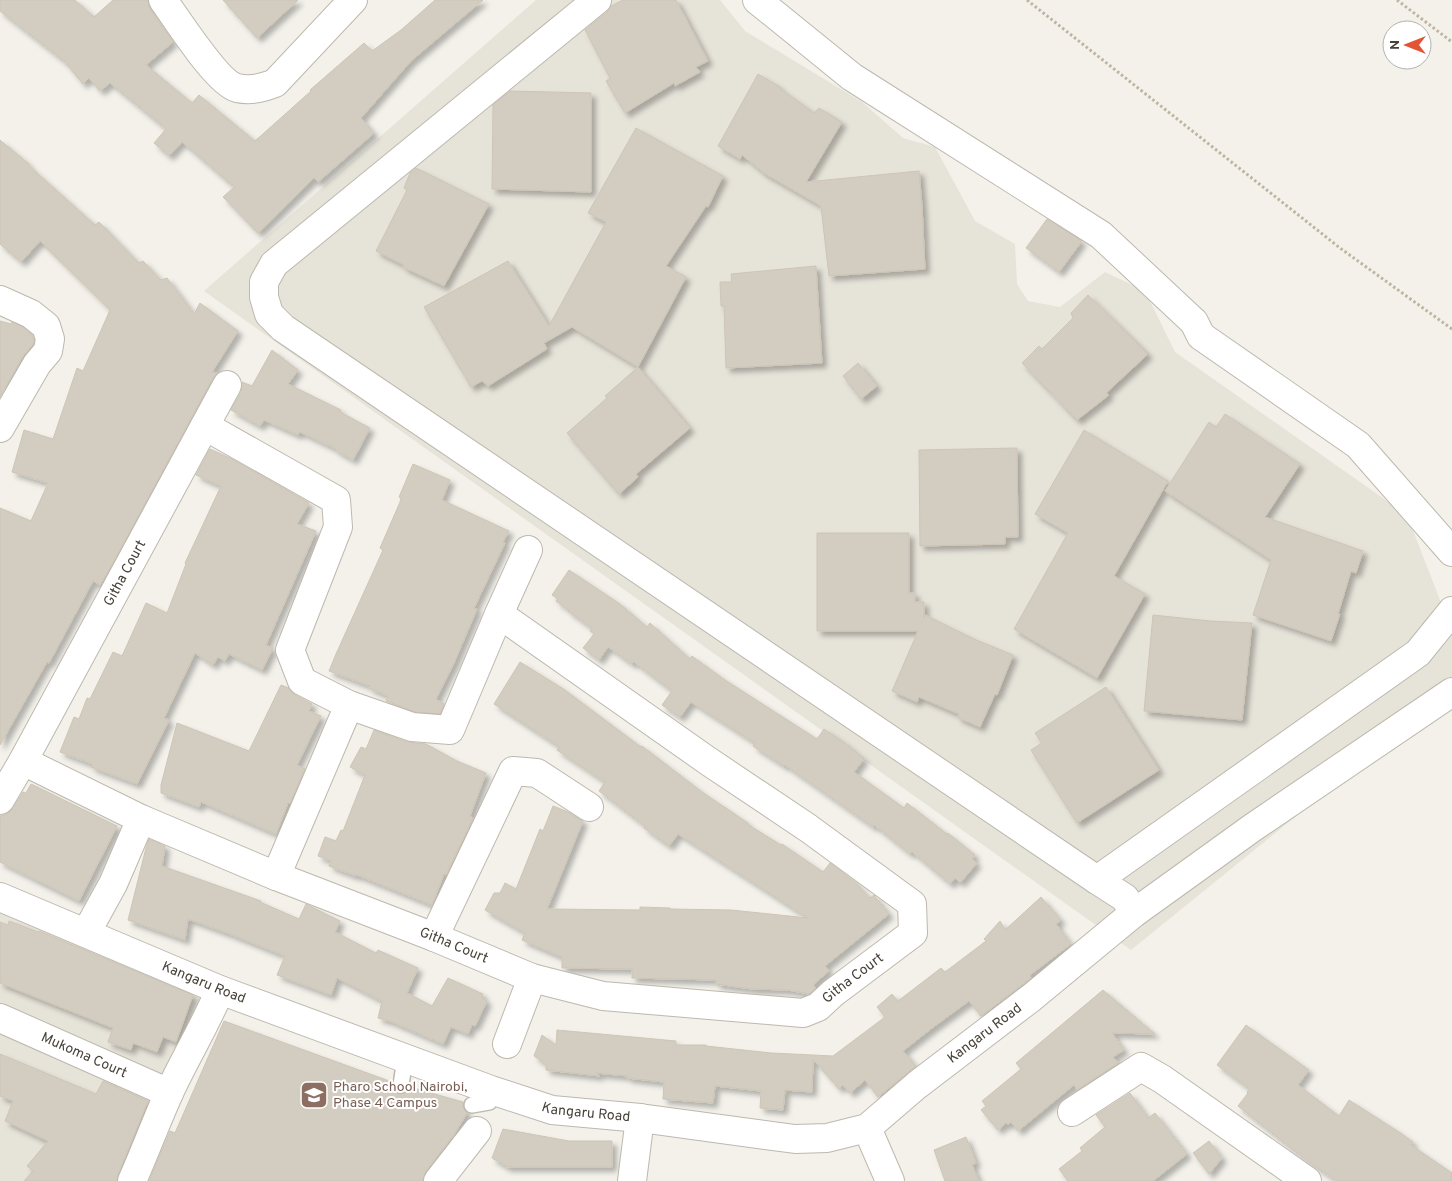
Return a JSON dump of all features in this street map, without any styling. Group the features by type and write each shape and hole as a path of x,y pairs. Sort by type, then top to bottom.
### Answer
{"street":[{"path":"163,0 219,76 236,88 258,89 275,83 353,0"},
{"path":"597,0 274,264 264,282 264,297 269,314 283,328 1125,898 1134,914"},
{"path":"757,0 852,77 1101,235 1194,322 1200,336 1358,445 1452,552"},
{"path":"0,300 31,314 46,326 50,339 48,351 37,364 0,428"},
{"name":"Githa Court","path":"0,800 227,385"},
{"path":"206,426 336,500 338,527 290,650 302,681 349,705 412,727 450,730 528,550"},
{"path":"1097,880 1418,653 1452,611"},
{"name":"Githa Court","path":"23,761 141,819 276,876 434,937 532,978 603,996 803,1013 818,1006 913,933 912,904 808,828 708,761 499,614"},
{"name":"Kangaru Road","path":"0,897 220,990 405,1058 482,1097 552,1110 640,1118 795,1139 827,1138 867,1128 918,1085 1134,914 1252,828 1452,692"},
{"path":"276,876 349,705"},
{"path":"434,937 513,771 537,773 589,807"},
{"path":"86,933 113,884 141,819"},
{"path":"507,1044 532,978"},
{"path":"132,1181 169,1093 208,1019 220,990"},
{"name":"Mukoma Court","path":"0,1018 169,1093"},
{"path":"1072,1112 1141,1067 1162,1079 1307,1181"},
{"path":"632,1181 640,1118"},
{"path":"867,1128 890,1181"},
{"path":"438,1181 477,1131"}],"lane":[{"path":"401,1085 405,1058"}],"path":[{"path":"1027,0 1340,248 1452,329"},
{"path":"1397,0 1452,42"}],"shaded area":[{"path":"536,0 720,0 745,31 862,102 903,138 935,147 975,221 1015,244 1017,284 1028,301 1060,307 1105,272 1145,291 1175,352 1407,515 1452,631 1452,685 1438,701 1131,950 204,291"},
{"path":"0,898 220,990 126,1181 0,1181"}],"building":[{"path":"0,0 75,0 94,17 113,0 148,0 150,9 173,42 146,65 192,103 199,95 255,141 364,43 372,51 401,30 435,0 483,0 411,61 361,118 374,133 318,182 314,178 258,233 223,197 234,187 182,142 169,156 154,143 166,129 110,83 100,91 89,78 83,84 65,62 0,11"},
{"path":"223,0 298,0 257,38"},
{"path":"623,0 676,0 708,61 696,67 700,72 675,86 674,83 625,113 606,81 610,78 585,30 607,12 611,6"},
{"path":"758,74 780,87 814,113 819,108 842,122 806,182 919,171 925,269 829,276 821,206 764,173 742,155 740,159 718,146"},
{"path":"510,91 591,93 591,192 492,189 493,105"},
{"path":"636,128 723,176 708,207 706,206 666,266 686,277 638,367 572,327 544,343 547,349 488,386 482,381 471,387 424,307 508,261 549,326 606,222 588,213"},
{"path":"0,140 95,225 99,222 139,263 143,261 161,280 167,278 194,314 200,303 238,331 212,372 217,373 113,563 100,585 93,581 49,663 47,662 0,745 0,508 31,521 48,483 12,472 24,430 53,439 77,368 83,371 110,310 40,241 21,262 0,244"},
{"path":"416,168 489,204 444,286 403,267 404,265 376,251 407,190 404,188 410,173"},
{"path":"1047,219 1082,241 1059,272 1026,248"},
{"path":"816,266 822,363 726,368 724,306 721,306 720,282 732,282 731,274"},
{"path":"1088,295 1148,354 1106,393 1109,395 1077,420 1022,363 1039,346 1042,349 1073,318 1071,313"},
{"path":"0,321 11,324 12,322 23,327 32,335 34,340 0,397"},
{"path":"272,350 298,370 288,384 341,410 340,412 370,428 353,460 336,449 300,432 298,435 264,420 260,426 231,410 241,392 242,382 252,386"},
{"path":"858,363 877,386 861,399 843,376"},
{"path":"638,367 690,428 636,474 638,477 619,494 567,433 607,398 605,396"},
{"path":"1225,414 1300,464 1265,517 1363,551 1356,573 1351,571 1331,641 1253,615 1271,560 1165,491 1209,422 1216,427"},
{"path":"1084,430 1168,481 1114,576 1145,594 1097,678 1014,629 1068,533 1035,514"},
{"path":"1017,448 1018,537 1005,537 1005,544 920,546 919,450"},
{"path":"210,449 232,459 309,503 297,524 316,531 266,645 273,648 262,670 229,654 225,661 218,657 213,665 195,653 164,718 169,720 137,784 91,767 92,764 60,752 74,717 79,719 87,698 90,699 113,652 122,656 146,603 167,613 185,563 221,486 196,475"},
{"path":"413,464 450,480 442,500 509,531 474,608 477,609 454,663 436,699 444,704 440,714 415,712 386,701 388,696 369,688 370,686 329,671 383,550 380,548 400,502 401,498 399,497"},
{"path":"817,533 909,533 909,593 915,593 915,602 924,602 924,618 925,615 974,639 1013,655 997,695 995,694 980,727 957,717 959,714 919,697 917,702 892,691 918,631 817,631"},
{"path":"569,570 620,604 647,627 650,623 690,659 692,656 725,680 817,739 824,729 845,743 864,759 854,772 904,808 907,803 948,833 975,855 972,859 977,863 960,883 955,878 950,884 912,852 910,854 874,825 873,827 785,765 753,746 755,743 691,702 680,717 662,705 672,691 634,662 632,664 608,647 599,660 583,648 594,634 590,631 592,628 568,611 552,595"},
{"path":"1153,615 1252,623 1242,720 1144,711"},
{"path":"520,662 562,688 747,824 782,844 823,872 830,863 856,883 870,898 874,895 889,914 825,966 829,971 814,984 815,989 809,994 788,990 752,989 716,984 716,980 632,978 632,969 562,968 562,957 522,940 525,933 485,910 494,893 500,893 505,883 516,889 540,829 543,831 553,806 583,821 547,909 640,910 640,907 731,910 808,918 678,834 669,846 599,791 605,782 557,750 560,747 494,704"},
{"path":"281,685 289,688 295,695 312,704 309,711 321,716 297,765 305,769 290,803 288,803 276,834 201,802 199,807 161,793 161,785 177,723 249,751"},
{"path":"1106,687 1159,770 1077,823 1031,750 1042,743 1035,733"},
{"path":"374,730 407,742 426,744 457,761 486,773 470,816 473,818 446,875 444,874 432,905 329,866 331,861 318,856 325,837 336,841 341,830 343,831 365,775 350,767 361,747 366,749"},
{"path":"31,784 117,826 79,901 0,862 0,816 7,814 13,808 23,792 26,793"},
{"path":"149,839 165,846 162,866 261,901 299,919 306,904 340,921 335,932 376,953 378,950 418,968 407,993 432,1006 448,978 483,994 482,998 487,1001 475,1026 472,1025 468,1034 451,1027 443,1044 390,1021 378,1018 382,1001 337,978 331,995 277,975 285,956 230,934 188,919 185,940 128,920"},
{"path":"1041,897 1061,920 1056,924 1071,944 1030,975 1031,978 981,1016 969,1001 932,1028 903,1051 916,1066 878,1097 865,1080 850,1093 843,1085 839,1089 813,1059 812,1092 785,1090 783,1110 760,1108 761,1091 715,1086 713,1103 663,1099 664,1082 627,1078 628,1076 596,1073 600,1076 546,1070 546,1064 534,1056 542,1035 556,1045 557,1030 676,1041 676,1045 706,1045 771,1053 833,1056 885,1017 877,1007 892,994 898,1001 941,968 945,972 986,941 984,939 1000,921 1005,930"},
{"path":"9,921 39,931 193,995 176,1042 163,1037 157,1052 133,1043 131,1050 108,1042 113,1028 0,983 0,922 8,925"},
{"path":"1103,990 1155,1034 1112,1033 1124,1050 1113,1057 1118,1063 1077,1090 1074,1085 1018,1131 1011,1122 1008,1125 1006,1123 998,1130 981,1110 986,1106 982,1101 1021,1069 1016,1063"},
{"name":"Pharo School Nairobi, Phase 4 Campus","path":"224,1021 392,1082 393,1089 399,1094 405,1093 410,1087 463,1102 463,1107 467,1113 454,1135 426,1171 423,1181 149,1181 170,1131 175,1133"},
{"path":"1246,1025 1309,1070 1298,1085 1339,1116 1349,1100 1413,1142 1411,1145 1452,1173 1452,1181 1337,1181 1306,1160 1238,1106 1250,1089 1217,1065"},
{"path":"0,1054 96,1094 103,1081 148,1101 117,1181 24,1181 33,1171 27,1166 48,1141 5,1121 13,1101 0,1096"},
{"path":"1130,1093 1148,1118 1155,1113 1187,1154 1153,1181 1068,1181 1059,1169 1082,1151 1080,1148 1105,1127 1096,1115"},
{"path":"503,1129 569,1141 612,1141 612,1167 507,1167 492,1158"},
{"path":"966,1137 976,1163 972,1165 979,1181 945,1181 934,1150"},
{"path":"1209,1141 1222,1158 1209,1174 1193,1153"}],"place":[{"name":"Pharo School Nairobi, Phase 4 Campus","path":"314,1095"}]}
